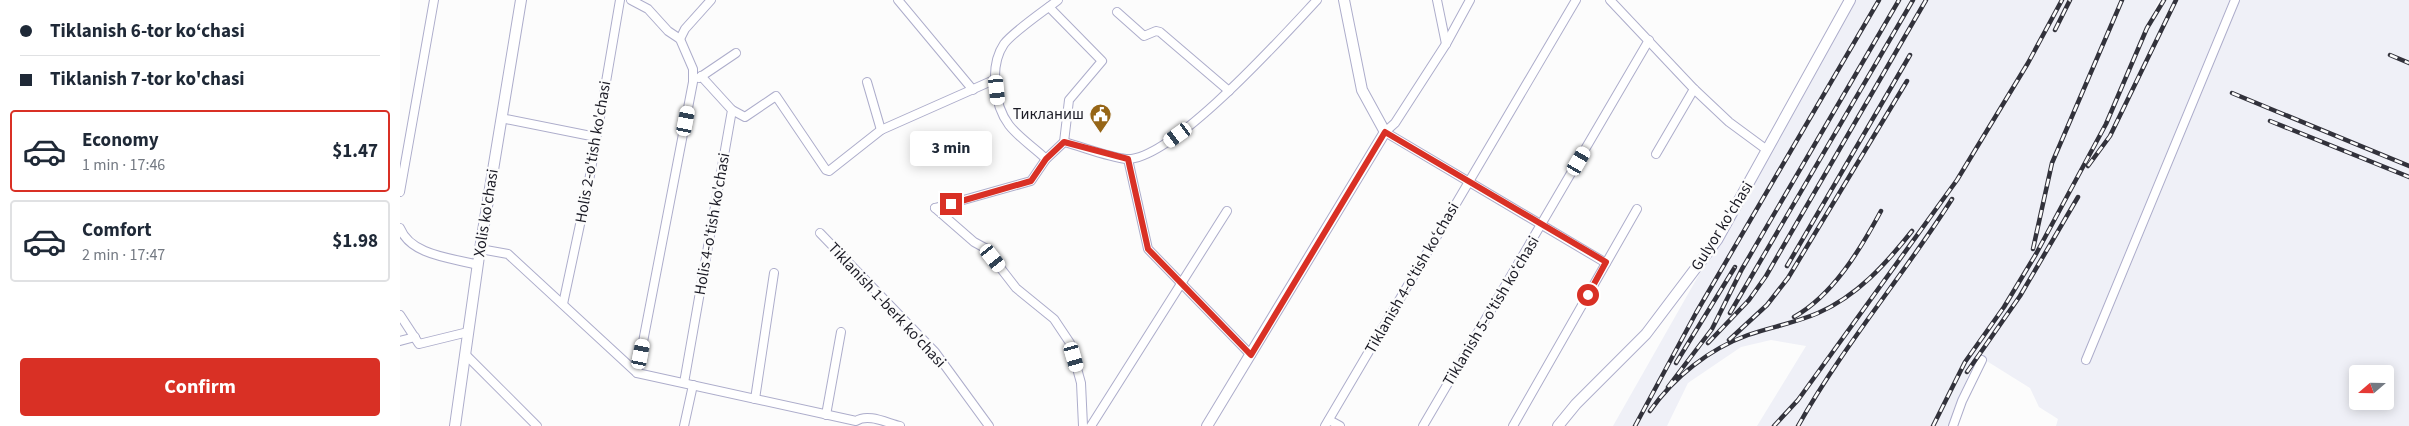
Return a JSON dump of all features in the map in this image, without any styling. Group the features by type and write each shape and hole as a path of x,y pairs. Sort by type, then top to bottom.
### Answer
{"street":[{"path":"400,192 434,0"},
{"name":"Xolis ko'chasi","path":"455,426 467,356 468,332 480,249 522,0"},
{"name":"Holis 2-o'tish ko'chasi","path":"563,304 588,187 620,0"},
{"path":"631,0 648,9 668,31 680,39 693,69 693,82 637,373"},
{"path":"680,39 685,29 711,0"},
{"path":"1046,159 1010,126 998,101 997,61 1004,45 1058,0"},
{"path":"1064,142 1128,159 1164,145 1192,125 1240,82 1317,0"},
{"path":"1344,0 1360,82 1368,102 1385,132 1606,262"},
{"path":"1437,0 1446,44"},
{"path":"1207,426 1385,132 1396,123 1446,44 1470,0"},
{"name":"Tiklanish 4-o'tish ko‘chasi","path":"1327,423 1576,0"},
{"path":"1610,0 1694,89 1729,122 1767,150"},
{"name":"Gulyor ko'chasi","path":"1558,426 1576,404 1646,334 1717,240 1850,0"},
{"path":"2086,360 2235,0"},
{"path":"901,1 973,90"},
{"path":"1049,7 1102,61 1069,100 1064,142 1046,159 1031,181 934,208 974,242 985,248 1016,288 1054,318 1070,343 1081,383 1083,426"},
{"path":"1117,12 1144,36 1156,31 1160,32 1229,91"},
{"name":"Tiklanish 5-o'tish ko‘chasi","path":"1423,426 1649,40"},
{"path":"693,82 736,53"},
{"path":"701,76 732,110 745,116 776,96 826,170 829,171 881,130 996,79"},
{"path":"867,82 881,130"},
{"path":"1656,154 1694,89"},
{"name":"Holis 4-o'tish ko'chasi","path":"684,383 732,110"},
{"path":"501,118 596,137"},
{"path":"1128,159 1148,249 1251,355"},
{"path":"1513,426 1637,209"},
{"path":"1091,426 1227,212"},
{"path":"400,228 410,244 423,250 478,265"},
{"name":"Tiklanish 1-berk ko'chasi","path":"820,233 935,352 989,426"},
{"path":"480,249 508,254 637,373 826,415 855,424 860,418 872,418 900,426"},
{"path":"755,399 774,273"},
{"path":"400,315 419,344 468,332"},
{"path":"826,415 841,332"},
{"path":"400,341 415,338"},
{"path":"467,356 536,426"},
{"path":"1953,426 1962,401 1982,360"},
{"path":"684,426 693,385"},
{"path":"1327,423 1340,426"}],"shaded area":[{"path":"1855,0 2159,0 2108,116 2160,0 2409,0 2409,426 2056,426 2058,419 2039,407 2030,388 1977,355 2015,293 1976,354 1950,426 1757,426 1806,346 1771,340 1741,347 1688,383 1667,426 1613,426"}],"railway":[{"path":"1635,426 1696,313 1879,0"},
{"path":"1668,387 1712,329 1742,269 1899,0"},
{"path":"1730,313 1913,0"},
{"path":"1708,343 1749,300 1766,276 1926,0"},
{"path":"1774,426 1798,400 1957,180 2028,63 2062,0"},
{"path":"2055,30 2070,0"},
{"path":"2033,249 2052,163 2122,0"},
{"path":"1933,426 1965,362 2004,307 2036,254 2106,124 2147,28 2164,0"},
{"path":"2088,166 2110,136 2176,0"},
{"path":"1787,266 1910,55"},
{"path":"2390,55 2409,63"},
{"path":"1729,340 1767,305 1788,278 1907,81"},
{"path":"2232,93 2409,166"},
{"path":"2270,121 2409,177"},
{"path":"1967,372 2020,296 2078,197"},
{"path":"1798,426 1834,368 1952,199"},
{"path":"1794,317 1808,308 1833,284 1855,256 1881,211"},
{"path":"1650,411 1681,376 1706,356 1748,335 1818,313 1845,298 1870,278 1912,231"},
{"path":"1676,363 1735,267"}],"place":[{"name":"Тикланиш","path":"1100,133"}],"route":[{"path":"951,204 1031,181 1046,159 1064,142 1128,159 1148,249 1251,355 1385,132 1606,262 1588,295"}]}
